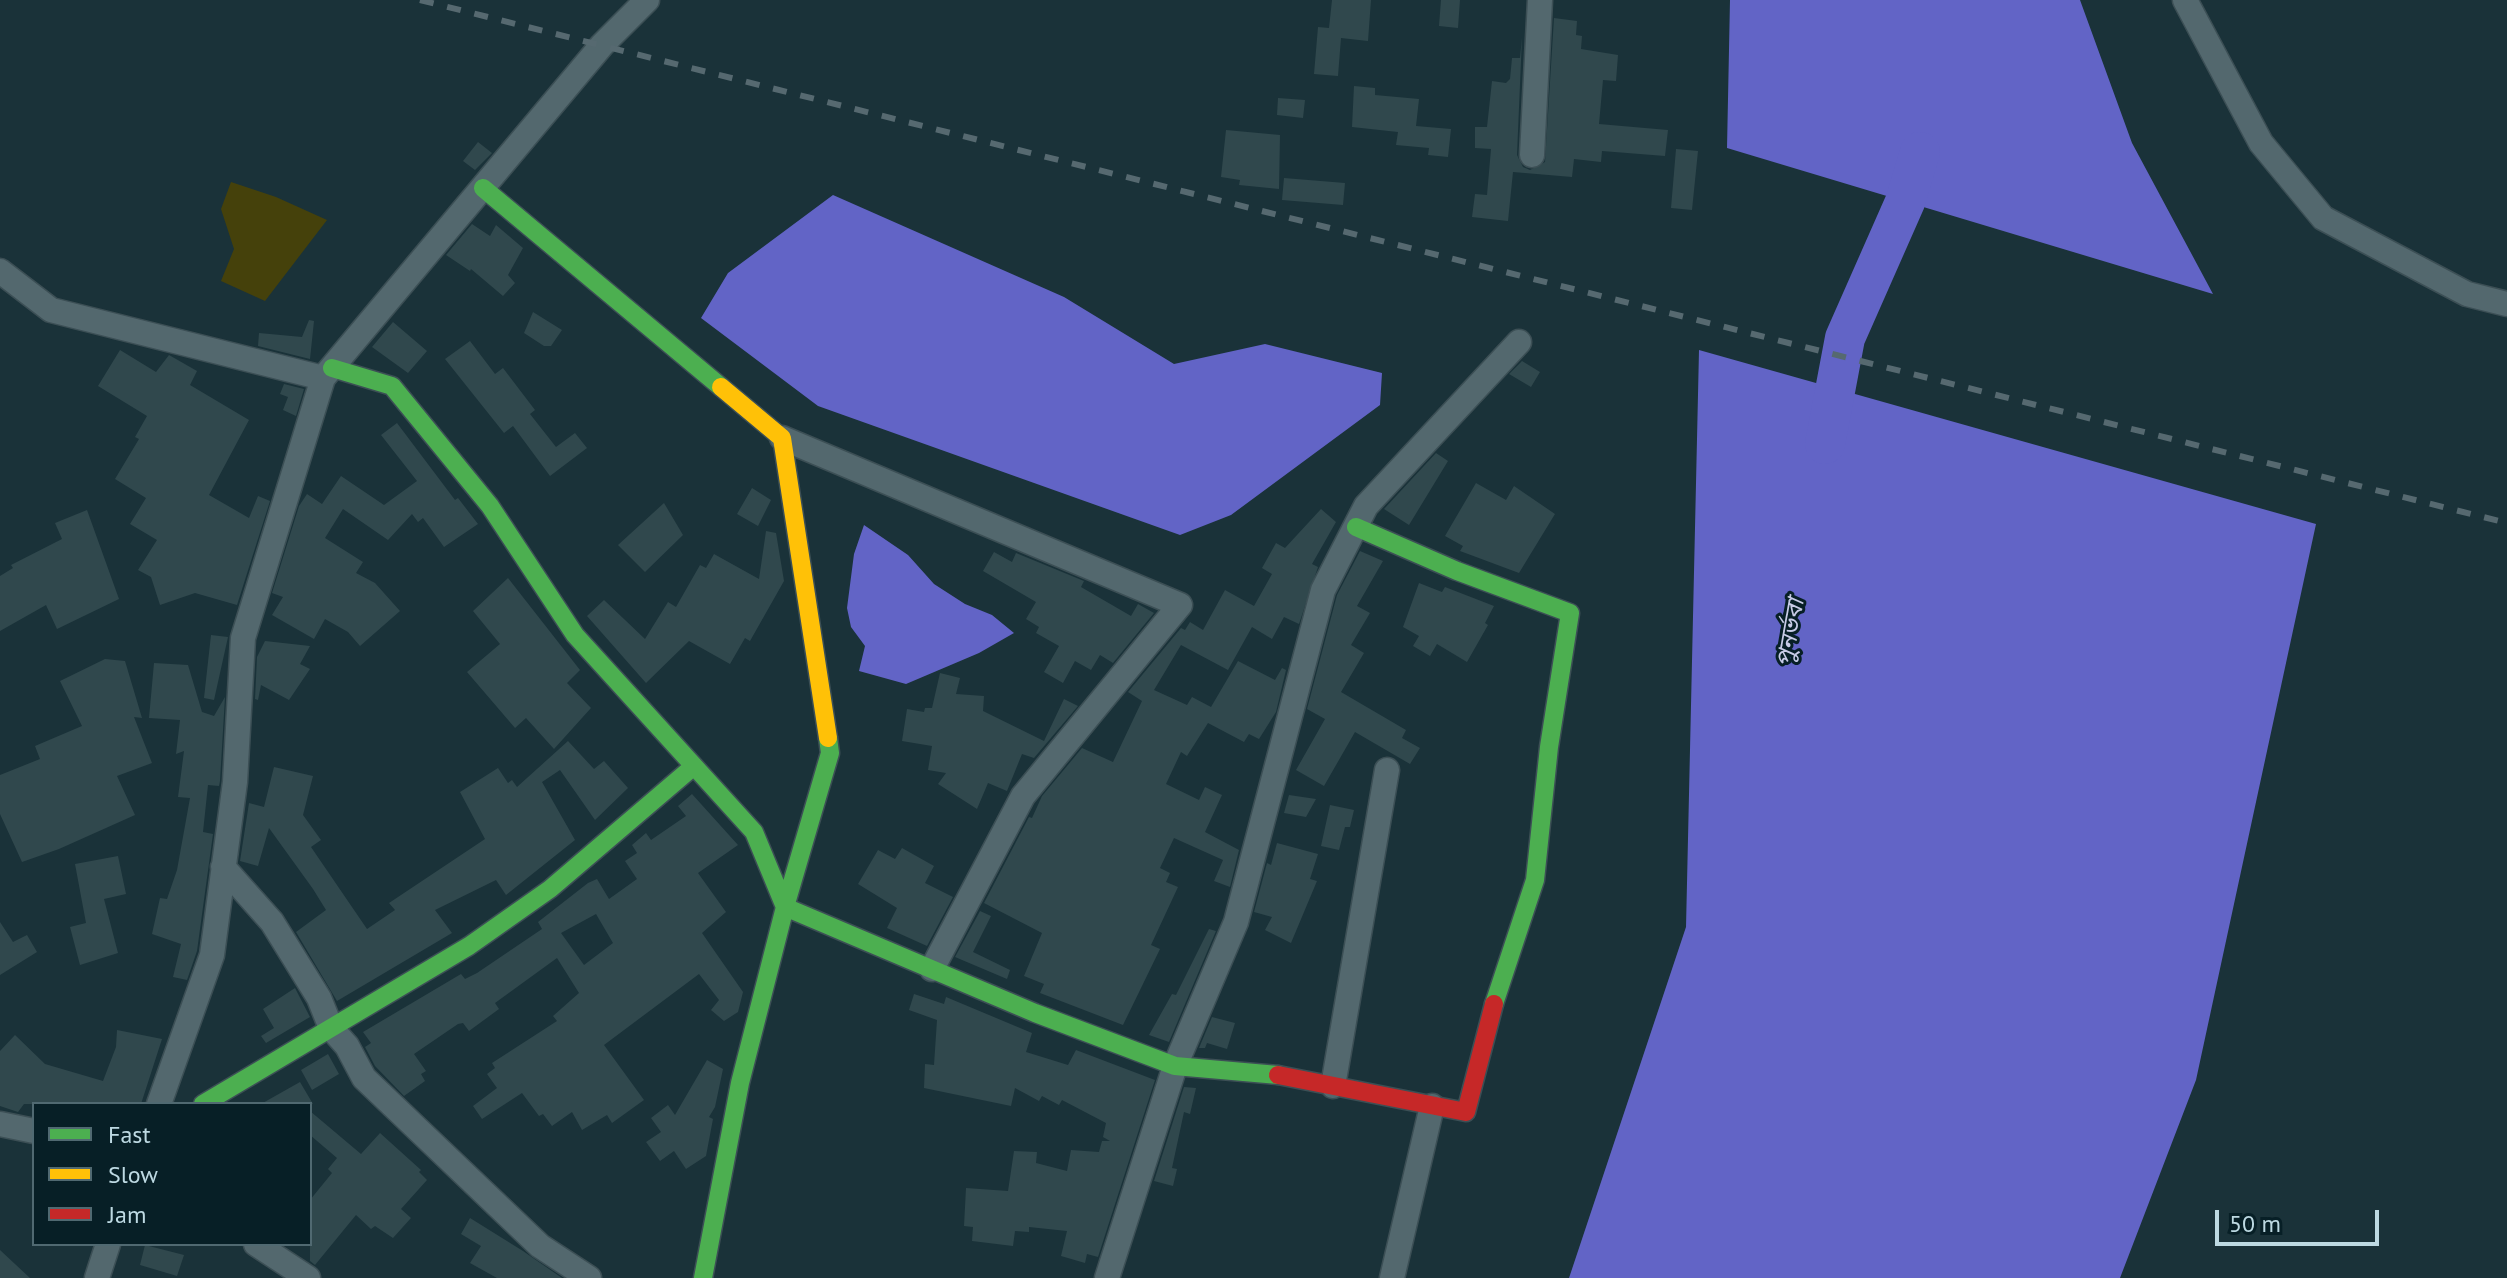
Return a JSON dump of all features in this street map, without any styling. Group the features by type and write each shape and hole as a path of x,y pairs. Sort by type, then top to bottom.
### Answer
{"street":[{"path":"160,1102 212,955 235,782 243,638 327,373 602,45 647,0"},
{"path":"1532,155 1540,0"},
{"path":"2185,0 2261,143 2323,218 2467,294 2507,304"},
{"path":"483,188 782,438 1180,605 1023,796 932,969"},
{"path":"0,271 51,310 392,386 490,506 575,635 754,832 785,907 1035,1013 1175,1066 1275,1074 1466,1112 1496,998 1535,880 1549,747 1570,613 1457,571 1356,527"},
{"path":"1107,1278 1175,1066 1236,922 1323,590 1366,506 1519,342"},
{"path":"703,1278 740,1083 785,907 830,753 782,438"},
{"path":"206,1102 469,946 550,889 694,766"},
{"path":"1333,1086 1387,770"},
{"path":"223,867 272,922 319,998 331,1028 347,1046 364,1078 395,1111 442,1148 540,1246 589,1278"},
{"path":"1392,1278 1432,1106"},
{"path":"0,1124 32,1131"},
{"path":"97,1278 107,1246"},
{"path":"259,1246 308,1278"}],"shaded area":[{"path":"231,182 276,197 327,220 265,301 221,281 234,249 221,209"}],"water":[{"path":"1730,0 2080,0 2132,143 2213,294 1727,148"},
{"path":"833,195 1064,297 1174,364 1265,344 1382,373 1380,405 1231,515 1180,535 818,406 701,318 728,273"},
{"path":"1699,350 2316,524 2196,1080 2120,1278 1569,1278 1686,927"},
{"path":"864,525 908,555 934,584 965,604 992,615 1014,633 979,653 906,684 859,671 865,646 851,627 847,608 854,554"}],"building":[{"path":"1332,0 1371,0 1368,41 1341,38 1338,76 1314,74 1318,27 1329,28"},
{"path":"1441,0 1460,0 1458,28 1439,26"},
{"path":"1554,18 1577,21 1576,35 1582,36 1581,49 1618,55 1616,81 1603,80 1599,124 1668,130 1665,156 1602,151 1601,162 1574,159 1572,177 1513,172 1508,221 1472,217 1475,194 1487,195 1491,149 1475,148 1475,127 1487,127 1492,81 1506,83 1510,79 1512,58 1520,58 1522,37 1517,155 1523,167 1530,170 1545,162"},
{"path":"1354,86 1375,88 1375,95 1419,99 1416,126 1451,129 1448,157 1428,155 1429,148 1396,145 1398,132 1352,127"},
{"path":"1278,98 1305,100 1303,118 1277,115"},
{"path":"1226,130 1280,135 1279,189 1239,185 1240,180 1221,177"},
{"path":"478,142 492,153 475,170 463,161"},
{"path":"1676,149 1698,151 1692,210 1671,208"},
{"path":"1284,178 1345,183 1343,205 1282,200"},
{"path":"472,224 490,236 496,225 523,248 508,275 515,283 503,296 471,269 446,255"},
{"path":"533,312 562,330 551,346 544,346 524,333"},
{"path":"309,320 314,321 310,359 258,346 259,333 302,337"},
{"path":"393,322 427,351 408,373 372,347"},
{"path":"470,341 495,374 503,368 535,410 530,414 556,447 575,433 587,448 550,476 513,426 504,433 445,359"},
{"path":"120,350 156,372 169,355 197,371 190,385 249,420 209,495 249,518 258,496 270,501 237,605 195,593 160,605 151,577 138,570 157,540 130,524 146,498 115,479 139,439 135,437 147,416 98,386"},
{"path":"1522,361 1540,372 1531,387 1509,374"},
{"path":"284,384 304,389 296,416 283,410 288,397 280,394"},
{"path":"397,423 455,500 458,498 478,524 444,547 423,518 418,522 412,514 388,540 343,509 325,538 363,562 356,573 375,583 400,611 360,646 348,632 325,619 314,639 272,615 283,597 272,593 299,506 307,494 322,504 341,476 384,505 417,481 381,435"},
{"path":"1436,453 1448,461 1409,525 1384,509"},
{"path":"1476,483 1506,500 1514,486 1555,514 1519,573 1460,551 1463,546 1445,536"},
{"path":"752,488 771,500 758,526 737,514"},
{"path":"664,503 683,535 645,572 618,545"},
{"path":"1321,509 1336,522 1312,564 1318,567 1299,624 1284,617 1272,639 1252,627 1228,670 1181,645 1154,690 1187,705 1192,697 1211,707 1238,661 1275,680 1282,668 1286,670 1276,712 1259,739 1249,734 1244,742 1208,723 1187,756 1181,752 1166,784 1199,800 1205,787 1222,795 1205,832 1239,850 1230,887 1214,881 1223,860 1174,838 1160,868 1170,873 1166,882 1178,887 1151,945 1160,949 1123,1025 1040,993 1044,984 1024,976 1042,933 984,903 1029,817 1032,818 1042,796 1082,748 1113,762 1142,701 1128,692 1181,628 1185,630 1190,622 1203,630 1225,590 1254,606 1272,574 1262,568 1276,543 1285,548"},
{"path":"87,510 119,599 57,629 46,605 0,631 0,576 13,568 11,565 62,539 55,523"},
{"path":"766,531 776,533 784,581 750,641 745,638 730,664 689,641 646,683 587,616 604,600 645,639 668,602 676,607 700,565 706,568 714,554 759,579"},
{"path":"1360,551 1383,561 1357,606 1370,613 1351,645 1364,653 1341,692 1406,730 1402,738 1420,748 1410,764 1355,732 1324,786 1296,770 1325,719 1307,709 1337,595"},
{"path":"994,552 1012,562 1016,553 1084,581 1081,587 1131,616 1138,604 1154,613 1113,663 1100,655 1091,670 1075,661 1063,683 1044,672 1059,646 1036,633 1039,627 1026,619 1036,602 983,571"},
{"path":"508,578 580,670 567,683 591,708 554,749 526,718 515,728 467,672 500,644 473,611"},
{"path":"1419,583 1442,592 1445,587 1494,606 1485,623 1488,625 1467,662 1437,644 1430,656 1413,646 1419,636 1403,627"},
{"path":"211,635 228,637 214,700 204,698"},
{"path":"265,641 310,646 300,664 310,669 289,700 261,685 258,700 255,699 257,657"},
{"path":"105,659 125,661 142,718 134,717 152,763 117,776 135,815 22,862 0,814 0,775 40,759 35,746 82,726 60,681"},
{"path":"154,663 188,665 202,712 214,716 225,697 220,781 219,786 208,785 203,832 213,834 197,951 187,980 173,977 181,944 152,934 160,898 167,899 177,870 190,798 178,797 184,751 176,754 180,720 149,718"},
{"path":"940,673 960,678 956,694 984,696 983,711 1044,741 1064,699 1078,706 1034,758 1022,754 1007,791 988,783 977,809 938,784 946,773 928,770 932,746 902,741 907,709 924,712 925,708 932,708"},
{"path":"568,741 594,769 604,761 628,788 595,820 560,770 542,782 575,840 506,895 496,880 435,910 452,933 337,1001 296,932 326,910 313,889 269,828 258,866 240,861 249,803 264,807 274,767 313,776 303,815 321,840 311,847 367,929 395,910 389,903 485,839 460,792 498,768 508,783 512,780 517,787"},
{"path":"692,794 738,845 698,873 726,912 702,933 743,992 738,1012 724,1021 711,1010 719,1000 699,974 604,1045 644,1100 612,1123 607,1115 582,1130 572,1112 552,1126 543,1114 539,1116 522,1093 482,1119 473,1106 497,1088 487,1074 495,1068 492,1063 557,1021 553,1016 579,993 557,958 495,1003 499,1009 469,1031 463,1023 458,1024 414,1054 426,1071 421,1074 425,1081 404,1096 375,1066 365,1047 371,1043 363,1032 461,974 465,979 477,973 542,929 538,922 588,883 597,879 609,899 637,879 625,861 637,853 632,845 646,833 651,840 686,816 678,806","holes":["596,914 613,943 584,965 561,933"]},
{"path":"1289,795 1316,799 1306,817 1284,813"},
{"path":"1330,805 1354,810 1350,827 1345,827 1339,850 1321,846"},
{"path":"1277,843 1318,854 1310,879 1317,881 1291,943 1265,930 1272,917 1254,912 1267,863 1271,865"},
{"path":"902,848 934,866 925,883 953,897 927,946 887,928 897,908 858,884 878,850 895,859"},
{"path":"118,856 126,894 104,899 118,953 80,965 70,927 86,923 75,864"},
{"path":"980,911 991,916 973,952 1010,970 1007,979 955,957"},
{"path":"0,922 13,942 27,935 37,952 0,975"},
{"path":"1209,929 1216,931 1169,1042 1149,1035 1172,994 1176,995"},
{"path":"295,988 310,1017 266,1043 261,1036 274,1028 263,1009"},
{"path":"914,994 944,1004 946,997 1032,1033 1026,1052 1068,1065 1076,1050 1155,1080 1098,1257 1087,1254 1085,1263 1061,1256 1067,1231 1029,1227 1029,1232 1015,1231 1013,1246 972,1241 973,1227 964,1226 966,1188 1008,1191 1014,1151 1037,1152 1036,1163 1067,1171 1071,1150 1099,1152 1102,1141 1110,1141 1103,1137 1106,1123 1062,1100 1059,1105 1042,1096 1039,1101 1015,1088 1011,1106 924,1088 925,1064 934,1065 937,1020 909,1010"},
{"path":"1212,1017 1235,1023 1227,1049 1207,1043 1205,1048 1199,1048"},
{"path":"117,1030 162,1039 142,1102 32,1102 24,1104 18,1112 0,1106 0,1051 15,1035 45,1064 103,1081 116,1047"},
{"path":"328,1054 339,1074 312,1090 301,1070"},
{"path":"707,1060 723,1069 715,1107 709,1117 713,1119 706,1156 686,1169 674,1151 660,1161 646,1142 661,1132 651,1118 668,1105 675,1115"},
{"path":"300,1082 312,1102 265,1102"},
{"path":"1184,1087 1196,1088 1190,1114 1184,1112 1172,1168 1177,1169 1173,1186 1154,1181"},
{"path":"312,1113 361,1154 380,1133 421,1170 419,1172 427,1180 401,1209 411,1218 393,1238 375,1226 371,1229 356,1215 315,1265 310,1261 312,1198 332,1173 328,1169 337,1158 312,1137"},
{"path":"470,1218 562,1278 497,1278 470,1263 481,1246 461,1234"},
{"path":"145,1246 184,1255 177,1276 140,1265"},
{"path":"0,1250 30,1278 0,1278"}],"waterway":[{"name":"পুনর্ভবা","path":"1825,444 1845,338 1905,202 1920,152"}],"railway":[{"path":"420,0 2507,523"}],"traffic: fast":[{"path":"483,188 721,387"},
{"path":"332,368 392,386 490,506 575,635 754,832 785,907 830,753 828,738"},
{"path":"1356,527 1457,571 1570,613 1549,747 1535,880 1494,1004"},
{"path":"206,1102 469,946 550,889 694,766"},
{"path":"703,1278 740,1083 785,907 1035,1013 1175,1066 1278,1075"}],"traffic: slow":[{"path":"721,387 782,438 828,738"}],"traffic: jam":[{"path":"1278,1075 1466,1112 1494,1004"}]}
